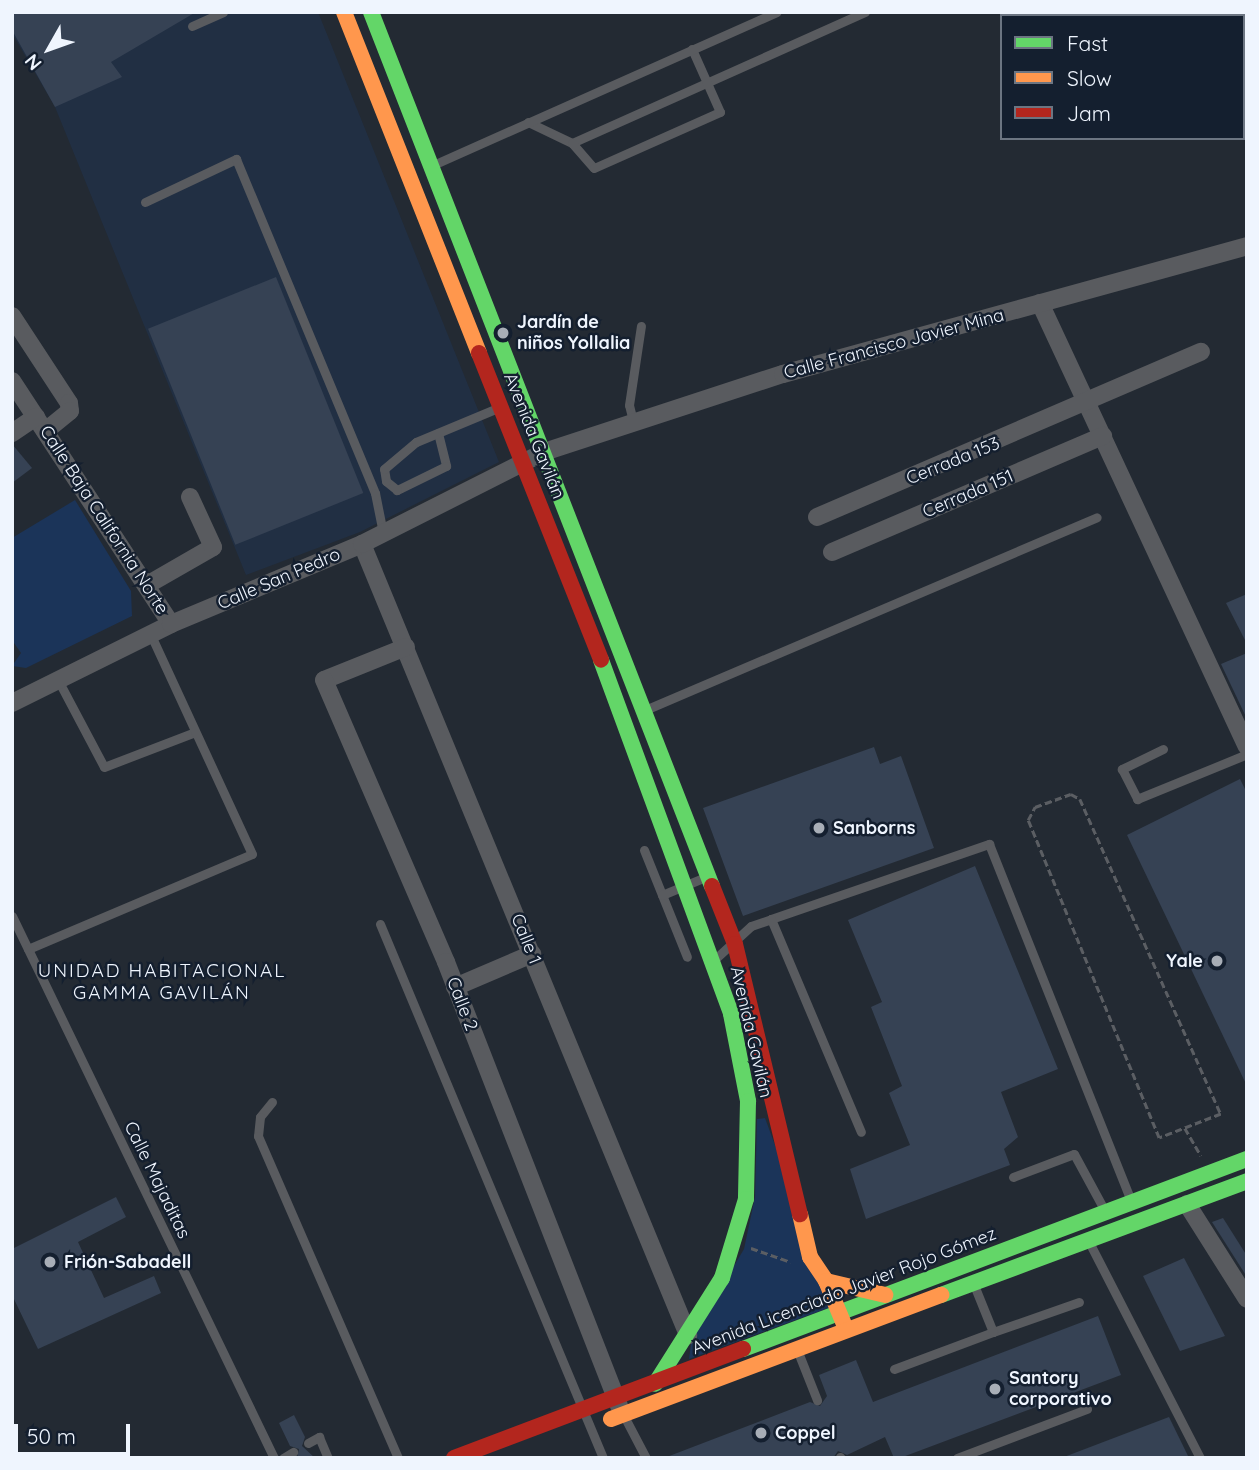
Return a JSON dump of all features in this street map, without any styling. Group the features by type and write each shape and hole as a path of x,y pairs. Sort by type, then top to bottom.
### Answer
{"main road":[{"name":"Avenida Gavilán","path":"374,13 431,166 736,944 755,1007 822,1276 846,1331"},
{"name":"Avenida Gavilán","path":"346,18 524,461 624,719 715,959 731,1014 748,1101 748,1178 735,1242 688,1335 654,1384"},
{"path":"731,1014 755,1007"},
{"path":"748,1101 776,1095"},
{"name":"Avenida Licenciado Javier Rojo Gómez","path":"508,1458 589,1428 654,1384 1247,1159"},
{"name":"Avenida Licenciado Javier Rojo Gómez","path":"454,1458 581,1411 620,1407 693,1390 1247,1181"},
{"path":"822,1276 885,1295"},
{"path":"685,1372 693,1390"}],"street":[{"name":"Calle Francisco Javier Mina","path":"544,452 633,421 1247,246"},
{"path":"1040,303 1247,746"},
{"path":"12,316 69,403 71,411 12,433"},
{"name":"Cerrada 153","path":"817,517 1089,405 1200,352"},
{"name":"Calle Baja California Norte","path":"12,381 172,624"},
{"name":"Cerrada 151","path":"832,552 1103,436"},
{"name":"Calle San Pedro","path":"12,703 172,624 362,544 544,452"},
{"path":"146,585 213,548 190,498"},
{"name":"Calle 1","path":"362,544 407,647 688,1335"},
{"name":"Calle 2","path":"407,647 324,680 455,987 620,1407"},
{"path":"455,987 532,954"},
{"path":"1187,1204 1247,1299"}],"lane":[{"path":"192,26 223,12"},
{"path":"408,175 776,12"},
{"path":"572,143 865,12"},
{"path":"346,18 374,13"},
{"path":"528,122 572,143 594,168 720,113 692,49"},
{"path":"145,202 236,159 374,493 383,533"},
{"path":"633,421 629,405 641,326"},
{"path":"438,433 446,466 397,490 386,481 384,469 397,454 438,433 502,406"},
{"path":"624,719 1097,517"},
{"path":"28,949 252,854 150,635"},
{"path":"58,680 104,767 195,732"},
{"path":"1163,749 1122,769 1138,799 1247,754"},
{"path":"736,944 751,926 989,844 1132,1202"},
{"path":"644,850 687,957"},
{"path":"662,895 710,875"},
{"name":"Calle Majaditas","path":"12,916 274,1458"},
{"path":"771,919 861,1132"},
{"path":"380,924 581,1411 603,1458"},
{"name":"Avenida Gavilán","path":"715,959 736,944"},
{"path":"272,1101 260,1117 258,1136 398,1458"},
{"path":"1013,1177 1074,1154 1105,1212"},
{"path":"1210,1172 1220,1191"},
{"path":"1088,1241 1200,1458"},
{"path":"974,1283 993,1332"},
{"path":"894,1369 1079,1301"},
{"path":"797,1350 817,1400"},
{"path":"620,1407 646,1458"},
{"path":"957,1458 1087,1409"},
{"path":"309,1443 319,1437 328,1458"},
{"path":"283,1458 293,1452"}],"path":[{"path":"1071,794 1080,799 1221,1114 1185,1128 1159,1138 1028,820 1035,807 1071,794"},
{"path":"1185,1128 1210,1172"},
{"path":"735,1242 822,1276"}],"shaded area":[{"path":"12,12 318,12 499,462 360,532 246,575 55,107 12,33"},
{"path":"75,500 131,591 132,616 26,668 12,666 21,653 12,640 12,538"},
{"path":"765,1118 834,1306 689,1359 692,1337 744,1249 755,1197 757,1119"}],"building":[{"path":"12,12 196,12 111,62 122,77 55,107 12,30"},
{"path":"276,277 363,493 235,545 148,329"},
{"path":"12,444 32,468 12,483"},
{"path":"1247,594 1247,644 1226,603"},
{"path":"1247,653 1247,719 1221,664"},
{"name":"Sanborns","path":"874,747 880,764 901,756 934,848 743,916 703,808"},
{"name":"Yale","path":"1240,779 1247,793 1247,1086 1127,835"},
{"path":"975,866 1058,1069 1001,1092 1018,1137 1004,1149 1010,1165 866,1219 850,1169 910,1145 889,1093 902,1086 871,1007 882,1002 848,920"},
{"name":"Frión-Sabadell","path":"116,1197 126,1217 78,1242 104,1298 154,1276 161,1293 38,1349 12,1295 12,1249"},
{"path":"1223,1218 1247,1256 1247,1277 1212,1222"},
{"path":"1184,1258 1225,1336 1180,1351 1143,1276"},
{"name":"Santory corporativo","path":"1098,1316 1121,1375 900,1458 894,1458 885,1437 847,1455 838,1451 833,1458 664,1458 810,1402 820,1406 827,1396 819,1375 856,1360 873,1402"},
{"path":"294,1415 305,1437 302,1446 315,1458 297,1458 299,1449 290,1446 279,1423"},
{"path":"1169,1417 1189,1458 1064,1457"}],"traffic: fast":[{"path":"371,12 712,886"},
{"path":"601,660 731,1014 748,1101 746,1199 722,1278 655,1384"},
{"path":"743,1349 1247,1159"},
{"path":"941,1295 1247,1181"}],"traffic: slow":[{"path":"344,12 479,353"},
{"path":"800,1214 810,1257 826,1281 885,1295"},
{"path":"826,1281 846,1329"},
{"path":"611,1419 941,1295"}],"traffic: jam":[{"path":"479,353 601,660"},
{"path":"712,886 735,944 800,1214"},
{"path":"454,1458 743,1349"}],"place":[{"name":"Jardín de niños Yollalia","path":"503,333"},
{"name":"Sanborns","path":"819,828"},
{"name":"Yale","path":"1217,961"},
{"name":"Frión-Sabadell","path":"50,1262"},
{"name":"Santory corporativo","path":"995,1389"},
{"name":"Coppel","path":"761,1433"}],"district":[{"name":"UNIDAD HABITACIONAL GAMMA GAVILÁN","path":"162,982"}]}
